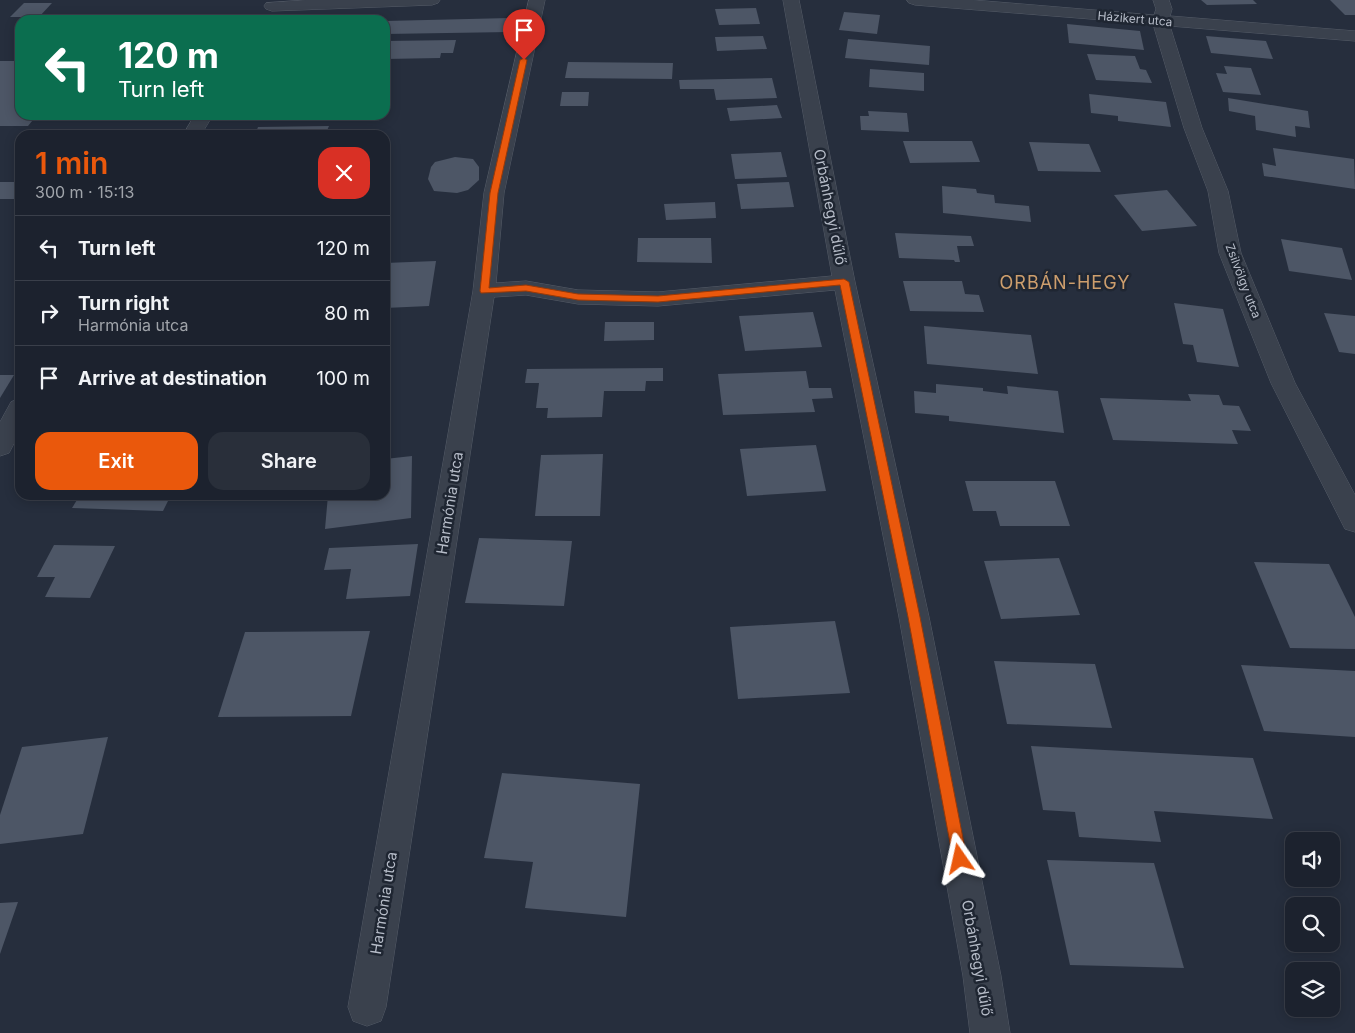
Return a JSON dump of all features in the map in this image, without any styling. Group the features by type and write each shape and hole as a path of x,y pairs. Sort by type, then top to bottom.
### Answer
{"street":[{"path":"270,9 432,0"},
{"name":"Harmónia utca","path":"367,1008 484,291 494,193 537,0"},
{"name":"Orbánhegyi dűlő","path":"791,0 844,282 914,617 982,976 990,1033"},
{"name":"Házikert utca","path":"916,0 1160,10 1355,36"},
{"name":"Zsilvölgy utca","path":"1160,10 1193,128 1218,191 1230,254 1283,383 1355,521"},
{"path":"484,291 526,288 578,297 658,299 844,282"},
{"path":"0,446 15,418"}],"building":[{"path":"1201,0 1253,0 1257,4 1207,5"},
{"path":"1330,0 1355,0 1355,15 1345,15"},
{"path":"24,3 52,3 41,15 15,15 15,17 10,17"},
{"path":"756,8 760,24 719,25 715,9"},
{"path":"844,12 880,15 877,34 839,30"},
{"path":"513,18 511,32 390,34 390,21"},
{"path":"1067,24 1140,31 1144,50 1069,43"},
{"path":"763,36 767,49 717,51 715,37"},
{"path":"1206,36 1266,41 1273,59 1211,53"},
{"path":"848,39 930,46 929,65 845,58"},
{"path":"456,40 453,53 441,53 440,58 390,59 390,41"},
{"path":"1087,54 1135,56 1140,69 1146,70 1152,83 1096,80"},
{"path":"0,61 15,61 15,120 33,120 28,126 0,126"},
{"path":"568,62 673,63 672,79 565,78"},
{"path":"1224,66 1251,68 1261,95 1223,92 1216,73 1227,74"},
{"path":"870,69 924,73 924,91 869,87"},
{"path":"772,78 777,98 716,100 714,89 680,89 679,80"},
{"path":"562,92 589,92 588,106 560,106"},
{"path":"1089,94 1166,102 1171,127 1118,121 1118,116 1091,113"},
{"path":"1228,98 1308,111 1310,128 1295,126 1296,137 1256,130 1255,116 1229,111"},
{"path":"777,105 782,118 730,121 727,108"},
{"path":"868,111 907,113 909,132 861,130 860,116 869,116"},
{"path":"329,126 327,130 257,130 258,127"},
{"path":"903,141 972,141 980,162 910,163"},
{"path":"1029,142 1089,144 1101,172 1038,171"},
{"path":"1273,148 1354,159 1355,189 1264,176 1262,163 1276,166"},
{"path":"781,152 787,177 735,179 731,154"},
{"path":"455,157 473,159 479,167 479,180 468,190 457,193 434,191 428,179 431,167 435,162"},
{"path":"0,182 15,182 15,199 0,199"},
{"path":"789,182 794,207 741,209 737,184"},
{"path":"942,186 976,189 977,193 994,195 995,203 1029,206 1031,222 943,213"},
{"path":"1167,190 1197,226 1142,231 1114,195"},
{"path":"715,202 716,218 666,220 664,204"},
{"path":"895,233 971,236 974,246 957,246 960,262 955,262 954,260 899,258"},
{"path":"638,238 711,238 712,263 637,262"},
{"path":"1281,239 1342,248 1352,280 1289,271"},
{"path":"436,261 429,306 390,308 390,263"},
{"path":"903,281 962,281 965,294 979,295 984,312 910,311"},
{"path":"1174,303 1223,309 1239,367 1197,362 1193,345 1183,344"},
{"path":"813,312 822,347 745,351 739,316"},
{"path":"1324,313 1355,316 1355,354 1339,352"},
{"path":"605,322 654,322 654,340 604,341"},
{"path":"924,326 1031,335 1038,374 927,364"},
{"path":"663,368 663,381 646,381 645,391 604,391 602,417 547,418 548,408 536,408 539,383 525,383 527,369"},
{"path":"806,371 809,388 831,388 833,398 812,399 815,412 723,415 718,374"},
{"path":"0,375 14,375 0,398"},
{"path":"936,384 983,388 983,391 1008,394 1007,386 1058,391 1064,433 949,421 949,416 915,413 914,391 936,393"},
{"path":"1188,394 1219,395 1223,405 1239,406 1251,431 1232,430 1238,444 1113,440 1100,398 1191,401"},
{"path":"816,445 826,491 747,496 740,449"},
{"path":"603,454 600,516 535,516 541,455"},
{"path":"412,456 411,518 325,529 328,500 390,500 390,458"},
{"path":"965,481 1055,481 1070,526 1000,526 996,511 973,511"},
{"path":"77,500 168,500 163,511 72,508"},
{"path":"479,538 572,541 564,606 465,603"},
{"path":"418,544 410,596 346,599 351,569 324,570 329,548"},
{"path":"54,545 115,546 90,598 45,597 55,577 37,577"},
{"path":"1059,558 1080,615 1001,619 984,561"},
{"path":"1254,562 1329,564 1355,617 1355,649 1290,648"},
{"path":"835,621 850,693 738,699 730,627"},
{"path":"370,631 351,716 218,717 245,632"},
{"path":"994,661 1095,664 1112,728 1007,724"},
{"path":"1241,665 1355,671 1355,737 1264,731"},
{"path":"108,737 83,834 0,844 0,815 22,747"},
{"path":"1031,746 1253,758 1273,819 1154,811 1161,842 1079,837 1075,812 1043,810"},
{"path":"502,773 640,784 626,917 525,908 533,862 484,858"},
{"path":"1047,860 1154,863 1184,968 1070,965"},
{"path":"18,902 0,954 0,903"}],"district":[{"name":"ORBÁN-HEGY","path":"1065,283"}],"route":[{"path":"524,60 494,193 484,291 526,288 578,297 658,299 844,282 914,617 960,859"}]}
